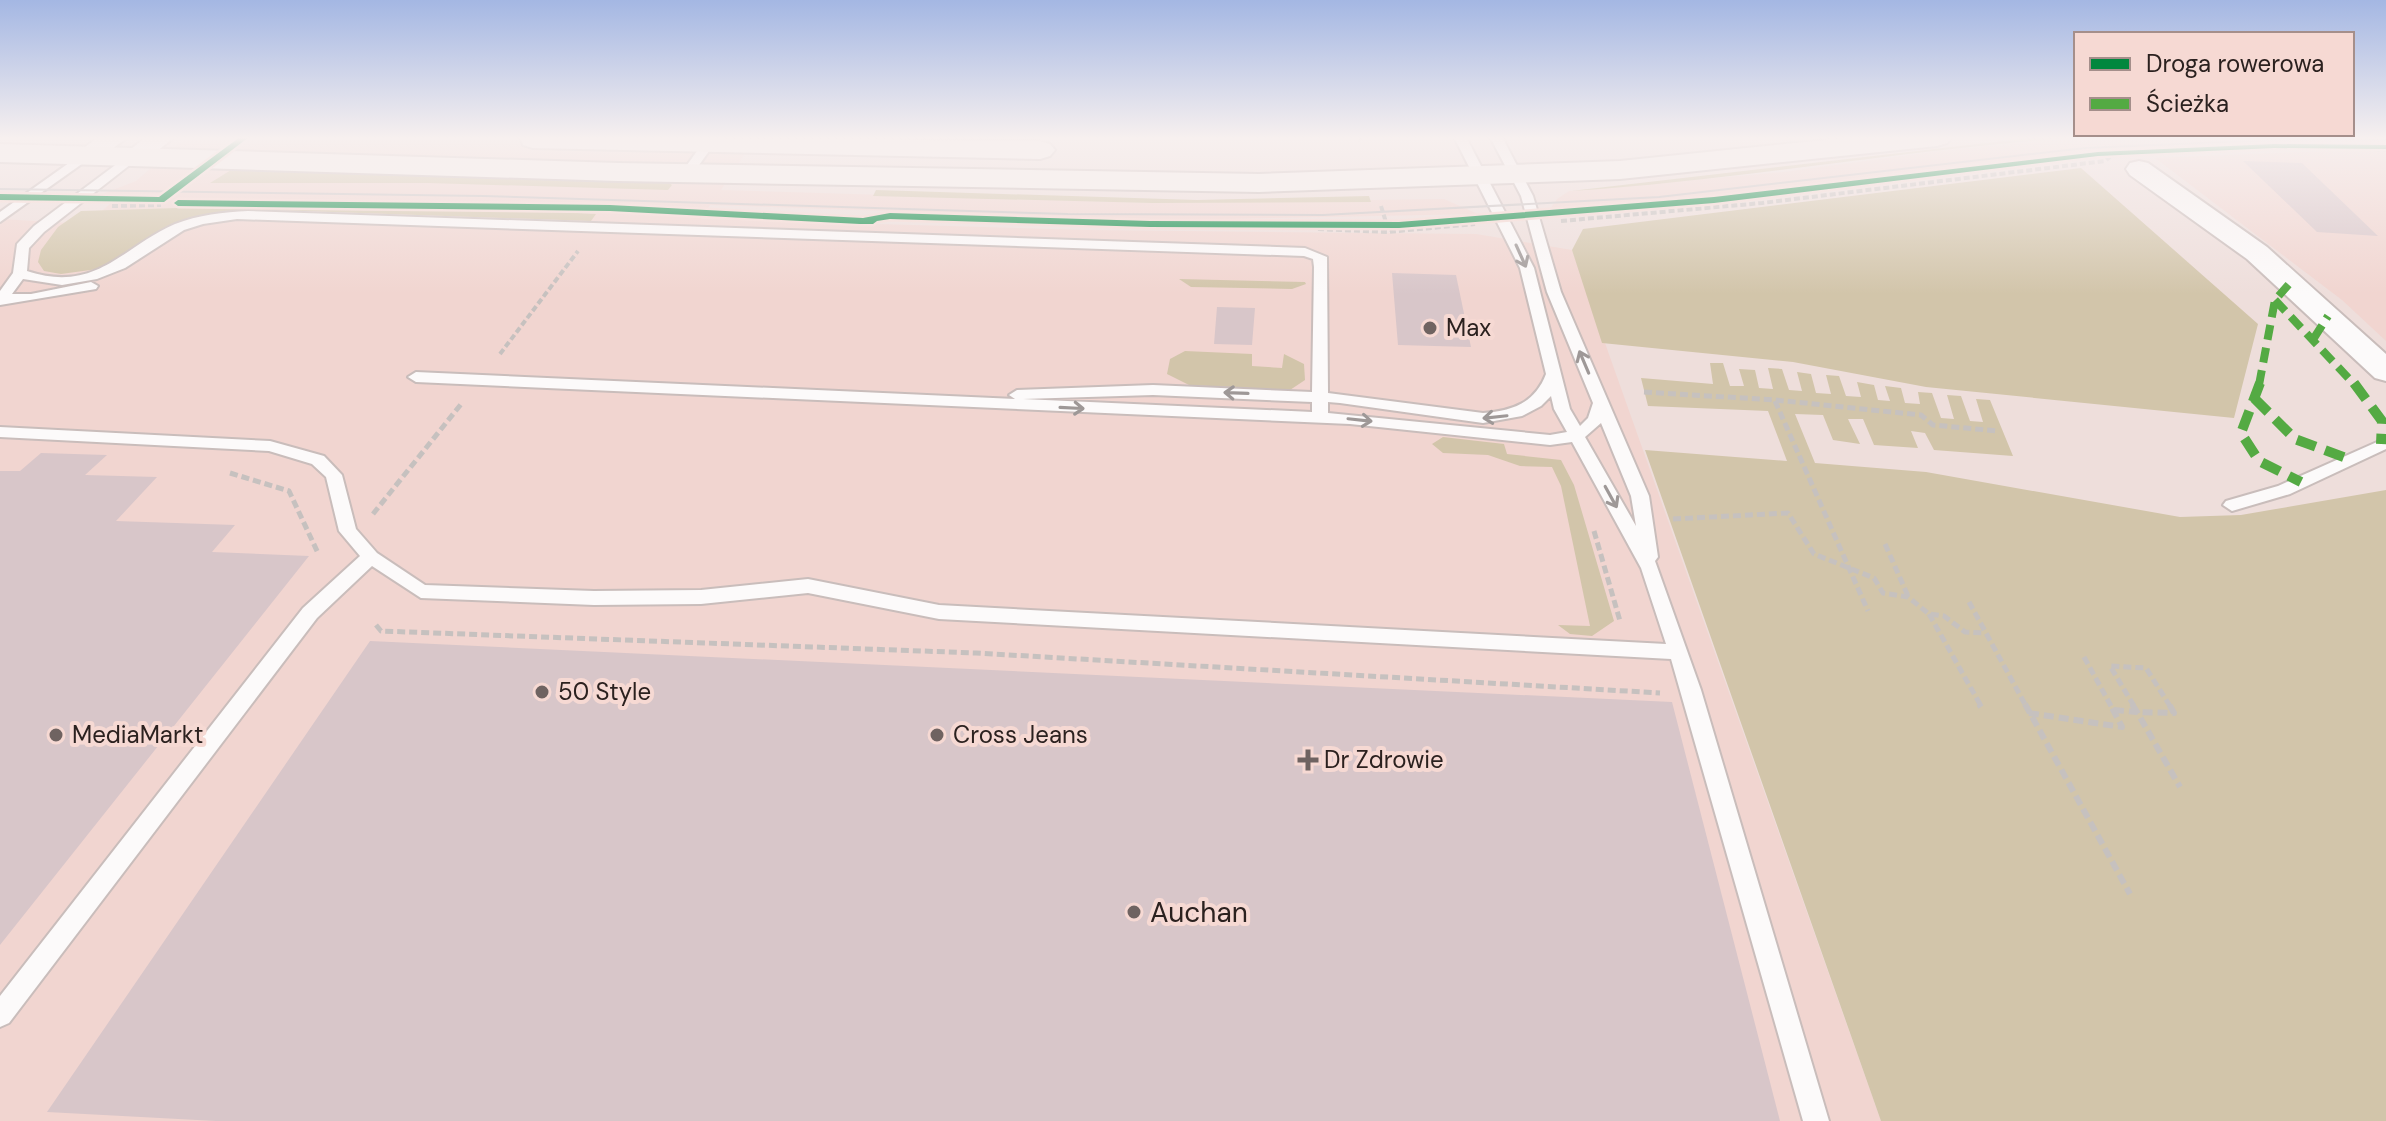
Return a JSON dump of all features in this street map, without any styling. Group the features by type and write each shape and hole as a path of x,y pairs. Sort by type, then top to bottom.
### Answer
{"street":[{"path":"2185,189 2386,371"}],"lane":[{"path":"0,218 40,189"},
{"path":"1,299 20,273 22,247 87,189"},
{"path":"1486,189 1503,216 1530,276 1562,409 1650,568 1678,652 1816,1121"},
{"path":"1522,189 1534,215 1554,292 1644,516 1650,568"},
{"path":"20,273 35,280 64,280 98,274 129,261 169,232 212,219 243,214 539,229 771,233 1305,252 1320,257 1321,267 1320,418"},
{"path":"1,299 67,293 109,280 189,228 212,219"},
{"path":"966,399 1058,391 1153,390 1322,397 1470,418 1495,418 1517,413 1540,399 1553,375"},
{"path":"416,377 966,399 1147,412 1320,418 1559,440 1577,435 1597,420 1601,403"},
{"path":"0,432 270,446 318,460 334,475 348,531 371,557 421,591 594,598 701,597 808,586 939,612 1678,652"},
{"path":"2232,505 2284,490 2386,443"},
{"path":"0,1015 310,613 371,557"}],"path":[{"path":"79,199 161,200 176,189"},
{"path":"1379,189 1388,229"},
{"path":"1386,189 1402,225"},
{"path":"1534,215 1797,189"},
{"path":"1552,222 1777,202 1878,189"},
{"path":"104,206 167,204"},
{"path":"1298,224 1388,229 1402,225 1503,216"},
{"path":"1644,392 1775,400 1921,415 1933,425 1998,431"},
{"path":"1775,400 1868,611"},
{"path":"225,471 289,491 318,553"},
{"path":"1644,516 1669,519 1788,513 1814,554 1874,578 1883,593 1908,597"},
{"path":"1885,544 1908,597 1929,614 1981,707"},
{"path":"1969,602 2130,894"},
{"path":"1929,614 1944,616 1965,632 1985,633"},
{"path":"376,625 381,631 976,653 1666,693"},
{"path":"2029,713 2122,727 2084,657"},
{"path":"2114,710 2137,712 2174,713 2146,668 2110,666 2137,712 2180,787"}],"shaded area":[{"path":"114,189 721,189 1152,203 1444,199 1478,214 1165,220 710,205 701,219 1086,230 1476,234 1572,250 1881,1121 0,1121 0,219 87,224 118,197 97,196"},
{"path":"1765,189 1687,199 1550,209 1557,199 1569,191"},
{"path":"1907,189 2105,189 2258,324 2234,418 1926,387 1793,362 1602,343 1572,250 1583,229"},
{"path":"2196,189 2386,189 2386,341 2342,300"},
{"path":"876,190 1197,200 1369,196 1371,202 1152,203 873,196"},
{"path":"241,206 466,207 596,214 591,221 249,209 183,220 158,231 105,268 61,274 44,271 38,262 41,250 58,227 81,211"},
{"path":"1179,279 1306,284 1292,289 1191,287"},
{"path":"1185,351 1252,354 1252,366 1282,368 1284,354 1304,364 1305,380 1290,390 1189,385 1167,374 1170,359"},
{"path":"1710,363 1723,363 1730,386 1744,386 1739,369 1755,370 1759,388 1773,389 1768,368 1782,369 1789,390 1802,391 1797,372 1811,374 1816,393 1831,394 1826,375 1839,376 1846,396 1861,397 1857,382 1874,385 1878,400 1890,401 1885,386 1901,388 1905,403 1920,404 1918,392 1932,393 1941,418 1954,419 1947,395 1961,396 1970,421 1983,422 1976,399 1990,400 2013,456 1934,450 1925,433 1911,431 1918,448 1874,445 1863,419 1848,419 1860,444 1833,440 1823,415 1795,414 1815,463 1926,472 2180,517 2241,515 2386,490 2386,1121 1881,1121 1645,450 1787,461 1768,411 1648,406 1641,378 1713,384"},
{"path":"1443,437 1504,444 1507,454 1561,460 1574,485 1614,621 1592,636 1570,634 1558,625 1590,626 1561,486 1552,467 1520,466 1488,455 1443,453 1432,444"}],"building":[{"path":"2273,189 2329,189 2378,236 2317,232"},
{"name":"Max","path":"1392,273 1456,275 1471,347 1398,345"},
{"path":"1217,307 1255,308 1252,345 1214,344"},
{"path":"41,453 107,455 85,475 157,477 116,521 235,525 212,552 309,556 0,945 0,471 20,471"},
{"name":"Auchan","path":"370,641 1672,702 1780,1121 216,1121 47,1112"}],"tram line":[{"path":"22,189 483,196 1068,214 1323,215 1659,197 1726,189"}],"marked path":[{"path":"2290,283 2275,300 2260,384 2241,433 2259,461 2301,482"},
{"path":"2275,300 2345,372 2382,421 2381,444"},
{"path":"2314,338 2328,316"},
{"path":"2254,398 2274,422 2295,439 2349,459"}],"cycle path":[{"path":"0,197 161,200 175,189"},
{"path":"860,221 890,216 1150,224 1399,225 1714,200 1803,189"},
{"path":"178,203 610,208 873,221"}],"place":[{"name":"Max","path":"1430,328"},
{"name":"50 Style","path":"542,692"},
{"name":"MediaMarkt","path":"56,735"},
{"name":"Cross Jeans","path":"937,735"},
{"name":"Dr Zdrowie","path":"1308,760"},
{"name":"Auchan","path":"1134,912"}]}
